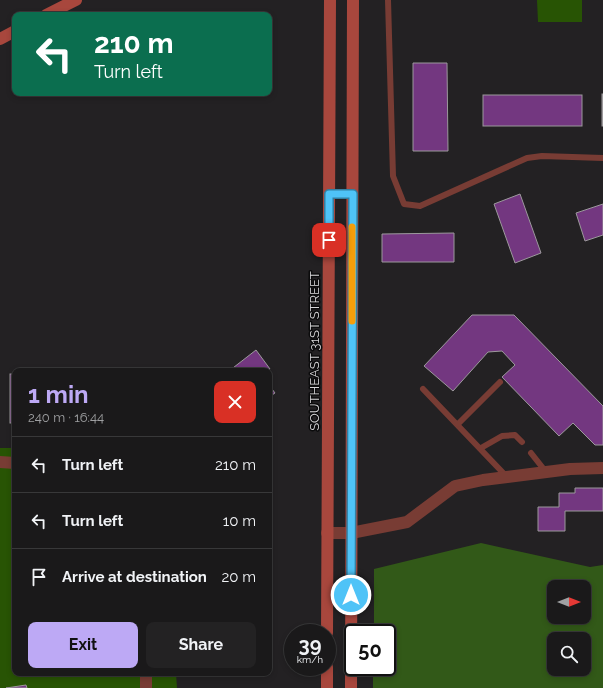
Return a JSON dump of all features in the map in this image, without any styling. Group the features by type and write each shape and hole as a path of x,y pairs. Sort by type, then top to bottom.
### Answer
{"main road":[{"path":"52,12 76,0"},
{"name":"SOUTHEAST 31ST STREET","path":"327,624 330,0"},
{"path":"351,688 353,0"},
{"path":"0,38 12,32"},
{"path":"327,676 327,688"}],"street":[{"path":"0,462 12,463"},
{"path":"327,533 351,533 407,522 455,486 483,480 570,469 603,468"},
{"path":"146,676 146,688"}],"lane":[{"path":"388,0 393,176 404,204 420,206 527,158 603,158"},
{"path":"329,194 353,194"},
{"path":"458,424 500,382"},
{"path":"423,389 481,448 507,477"},
{"path":"481,448 502,436 516,435 522,442"},
{"path":"531,453 546,472"}],"green space":[{"path":"537,0 582,0 582,22 538,22"},
{"path":"0,448 12,448 12,676 176,676 177,688 0,688"},
{"path":"481,543 590,567 603,565 603,688 373,688 373,676 396,676 396,624 374,624 374,569"}],"building":[{"path":"413,63 447,63 448,151 413,151"},
{"path":"603,94 603,126 602,126"},
{"path":"483,95 582,95 582,126 483,126"},
{"path":"520,194 541,253 515,263 494,204"},
{"path":"603,204 603,235 585,241 576,213"},
{"path":"454,233 454,262 382,262 382,234"},
{"path":"472,315 514,315 603,406 603,445 595,445 573,423 559,436 502,377 515,365 502,351 488,352 453,391 424,366"},
{"path":"256,350 269,368 233,368"},
{"path":"10,374 12,374 12,423 10,423"},
{"path":"575,488 603,488 603,511 565,511 565,531 538,531 538,507 559,507 559,493 575,493"},
{"path":"26,685 27,688 6,688"}],"slow traffic":[{"path":"352,227 352,321"}],"route":[{"path":"329,240 329,194 353,194 351,595"}]}
